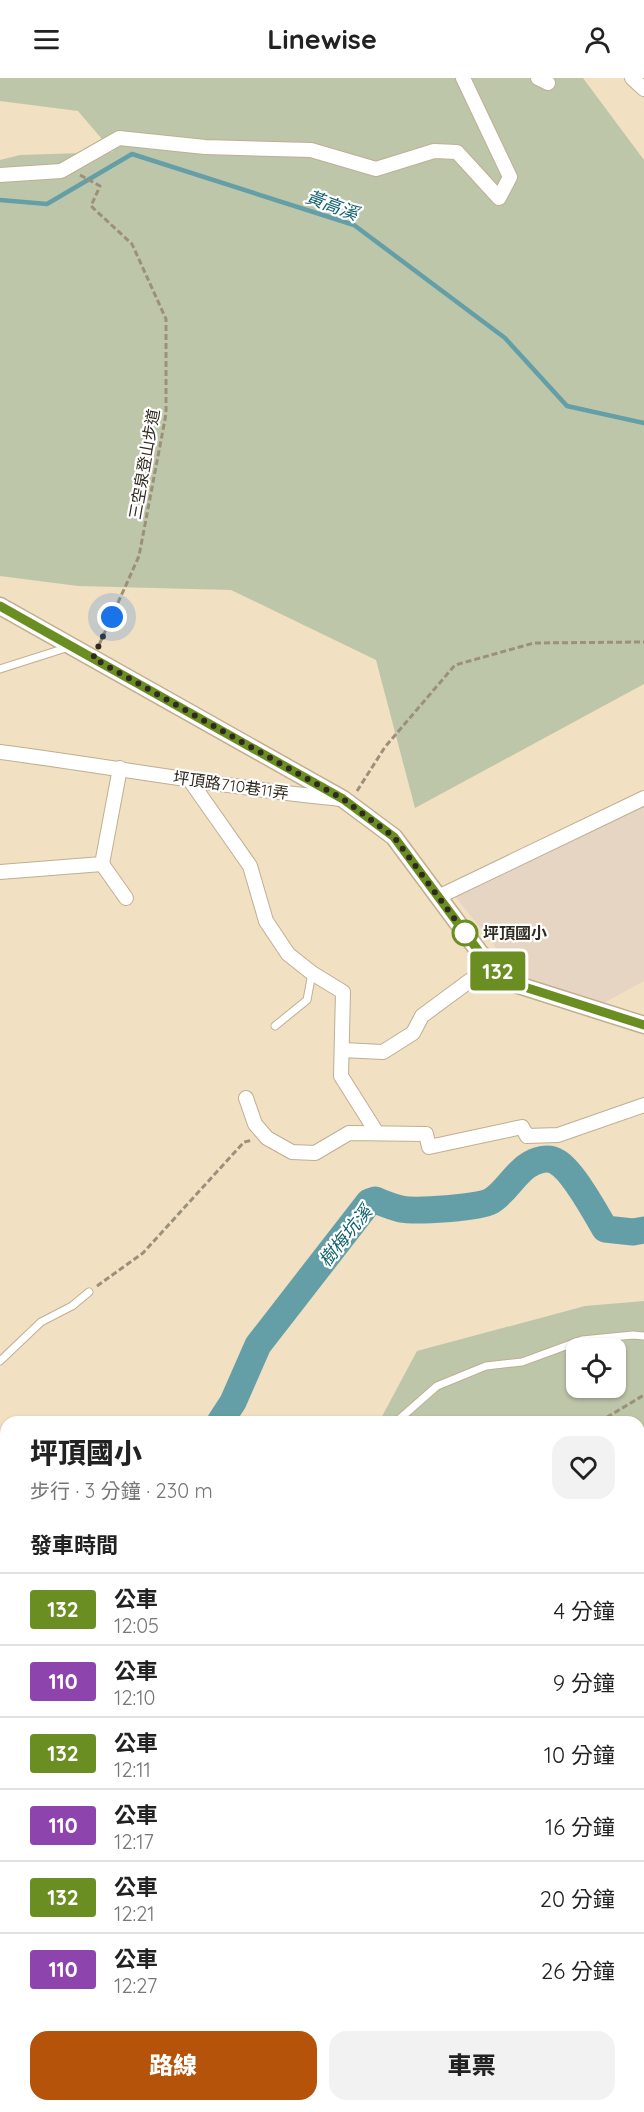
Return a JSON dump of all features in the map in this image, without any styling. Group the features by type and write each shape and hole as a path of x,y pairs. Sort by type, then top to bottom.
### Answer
{"street":[{"path":"0,175 61,171 119,138 205,147 311,150 376,169 434,151 457,152 499,198 510,177 463,78"},
{"path":"632,78 644,89"},
{"path":"0,606 346,801 394,837 480,953 515,984 644,1025"},
{"name":"坪頂路710巷11弄","path":"0,752 346,801"},
{"path":"120,768 102,864 126,898"},
{"path":"280,793 300,774"},
{"path":"189,779 250,866 266,921 288,954 312,973 344,992 341,1076 376,1133"},
{"path":"438,897 644,798"},
{"path":"0,872 102,864"},
{"path":"342,1050 383,1052 413,1033 422,1016 491,965"},
{"path":"246,1098 255,1124 267,1138 292,1152 315,1153 349,1133 426,1134 429,1147 522,1127 527,1136 558,1135 644,1105"}],"lane":[{"path":"0,669 72,646"},
{"path":"274,1026 307,1000 312,973"},
{"path":"0,1361 41,1322 72,1306 88,1292"},
{"path":"403,1416 437,1386 486,1366 522,1362 582,1340 644,1336"}],"path":[{"name":"三空泉登山步道","path":"79,174 100,186 91,206 132,244 166,319 166,414 139,556 93,658"},
{"path":"346,801 385,747 455,665 534,643 644,642"},
{"path":"88,1292 143,1253 244,1142 267,1138"},
{"path":"609,1416 644,1395"}],"shaded area":[{"name":"坪頂國小","path":"644,805 644,981 602,1004 517,974 451,891"}],"green space":[{"path":"0,78 583,78 644,160 644,684 415,808 376,660 231,590 78,586 0,576 0,160 20,155 113,152 78,111 0,101"},
{"path":"644,1301 644,1416 382,1416 417,1351 585,1306"}],"waterway":[{"name":"黃高溪","path":"0,200 47,204 132,154 354,225 505,338 567,406 644,423"},
{"name":"樹梅坑溪","path":"224,1416 233,1402 258,1345 369,1202 375,1200 401,1209 420,1210 447,1209 484,1203 496,1198 527,1166 550,1159 570,1174 605,1229 633,1232 644,1230"}],"bus line":[{"name":"132","path":"0,606 343,799 394,837 480,953 515,984 644,1025"}],"place":[{"name":"坪頂國小","path":"465,933"}],"route":[{"path":"112,617 93,658 343,799 394,837 465,933"}]}
